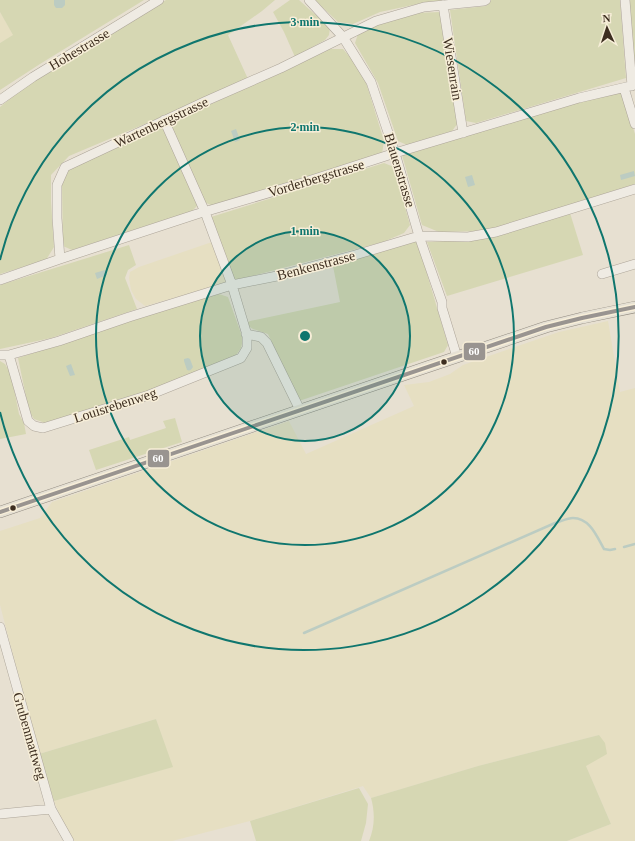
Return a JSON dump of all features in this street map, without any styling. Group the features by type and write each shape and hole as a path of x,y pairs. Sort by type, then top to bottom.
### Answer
{"main road":[{"path":"0,512 546,327 635,307"}],"street":[{"name":"Hohestrasse","path":"0,100 33,77 159,0"},
{"name":"Blauenstrasse","path":"309,0 343,36 371,82 395,153 419,236 442,302 442,308 457,357"},
{"name":"Wartenbergstrasse","path":"60,259 57,218 57,185 65,167 164,120 281,68 376,20 424,7 486,0"},
{"path":"625,0 630,86 635,124"},
{"name":"Wiesenrain","path":"443,5 463,133"},
{"name":"Vorderbergstrasse","path":"0,280 205,212 300,184 395,153 579,98 630,86"},
{"name":"Louisrebenweg","path":"4,355 28,421 34,426 43,428 149,395 241,358 248,348 246,334 232,285 205,212 164,120"},
{"name":"Benkenstrasse","path":"4,355 59,341 129,316 232,285 277,276 356,255 419,236 468,237 496,232 635,189"},
{"path":"602,274 635,264"},
{"path":"246,334 261,337 267,343 300,410"},
{"name":"Grubenmattweg","path":"0,627 51,809 69,841"},
{"path":"0,814 51,809"}],"shaded area":[{"path":"54,0 65,0 65,5 62,8 56,8 54,5"},
{"path":"0,12 14,36 0,43"},
{"path":"236,129 240,140 235,142 231,131"},
{"path":"634,171 635,176 621,180 620,175"},
{"path":"472,175 475,185 468,187 465,177"},
{"path":"212,242 227,283 145,306 136,299 131,290 129,278 130,272 139,267"},
{"path":"105,270 107,275 97,279 95,273"},
{"path":"608,321 620,392 635,388 635,841 567,841 611,824 586,766 599,735 478,766 371,798 363,786 250,821 172,841 74,841 68,833 54,801 172,767 156,719 39,754 0,605 0,531 40,518 52,502 289,421 306,454 414,406 404,385 429,382 450,374 463,365 512,348 559,332"},
{"path":"184,359 190,359 193,367 191,370 187,370 184,361"},
{"path":"71,364 75,375 70,376 66,366"}],"green space":[{"path":"0,0 144,0 0,90 0,43 13,35 0,12"},
{"path":"166,0 275,0 228,35 248,79 69,156 51,175 54,247 46,260 0,274 0,107 22,89"},
{"path":"290,0 299,0 330,28 329,35 325,40 295,57 273,12"},
{"path":"315,0 456,0 427,2 380,12 353,24 338,22"},
{"path":"491,0 620,0 626,78 476,123 466,121 450,10 486,6"},
{"path":"628,0 635,0 635,82"},
{"path":"441,12 458,123 452,131 407,145 398,141 378,83 355,43 359,31 414,13"},
{"path":"330,49 343,49 354,62 361,66 384,141 382,154 213,206 204,202 170,123"},
{"path":"621,90 635,134 635,184 485,231 439,232 422,225 402,155"},
{"path":"163,125 197,202 197,206 192,211 72,250 63,246 62,185 66,172 73,165"},
{"path":"384,163 394,167 410,225 404,233 383,242 233,281 211,217"},
{"path":"570,213 583,255 447,296 427,242 471,240"},
{"path":"417,240 448,345 444,352 299,401 268,334 253,329 245,324 250,321 340,302 333,266"},
{"path":"129,245 136,265 128,270 125,278 137,309 51,338 0,349 0,285"},
{"path":"219,294 228,297 243,339 241,348 234,358 156,390 48,424 34,419 29,411 18,358 176,306"},
{"path":"0,361 5,364 11,374 19,414 24,423 26,434 0,439"},
{"path":"175,418 182,442 96,470 89,450 129,437 130,440 166,428 163,421"},
{"path":"156,719 173,767 54,801 39,754"},
{"path":"599,735 605,743 607,754 586,766 611,824 567,841 369,841 374,820 371,798 478,766"},
{"path":"359,788 368,804 366,823 361,841 256,841 250,821"}],"waterway":[{"path":"304,633 555,523 568,519 573,518 584,521 596,534 604,549 615,549"},
{"path":"624,547 635,544"}],"transit line":[{"name":"60","path":"0,512 546,327 635,307"}]}
